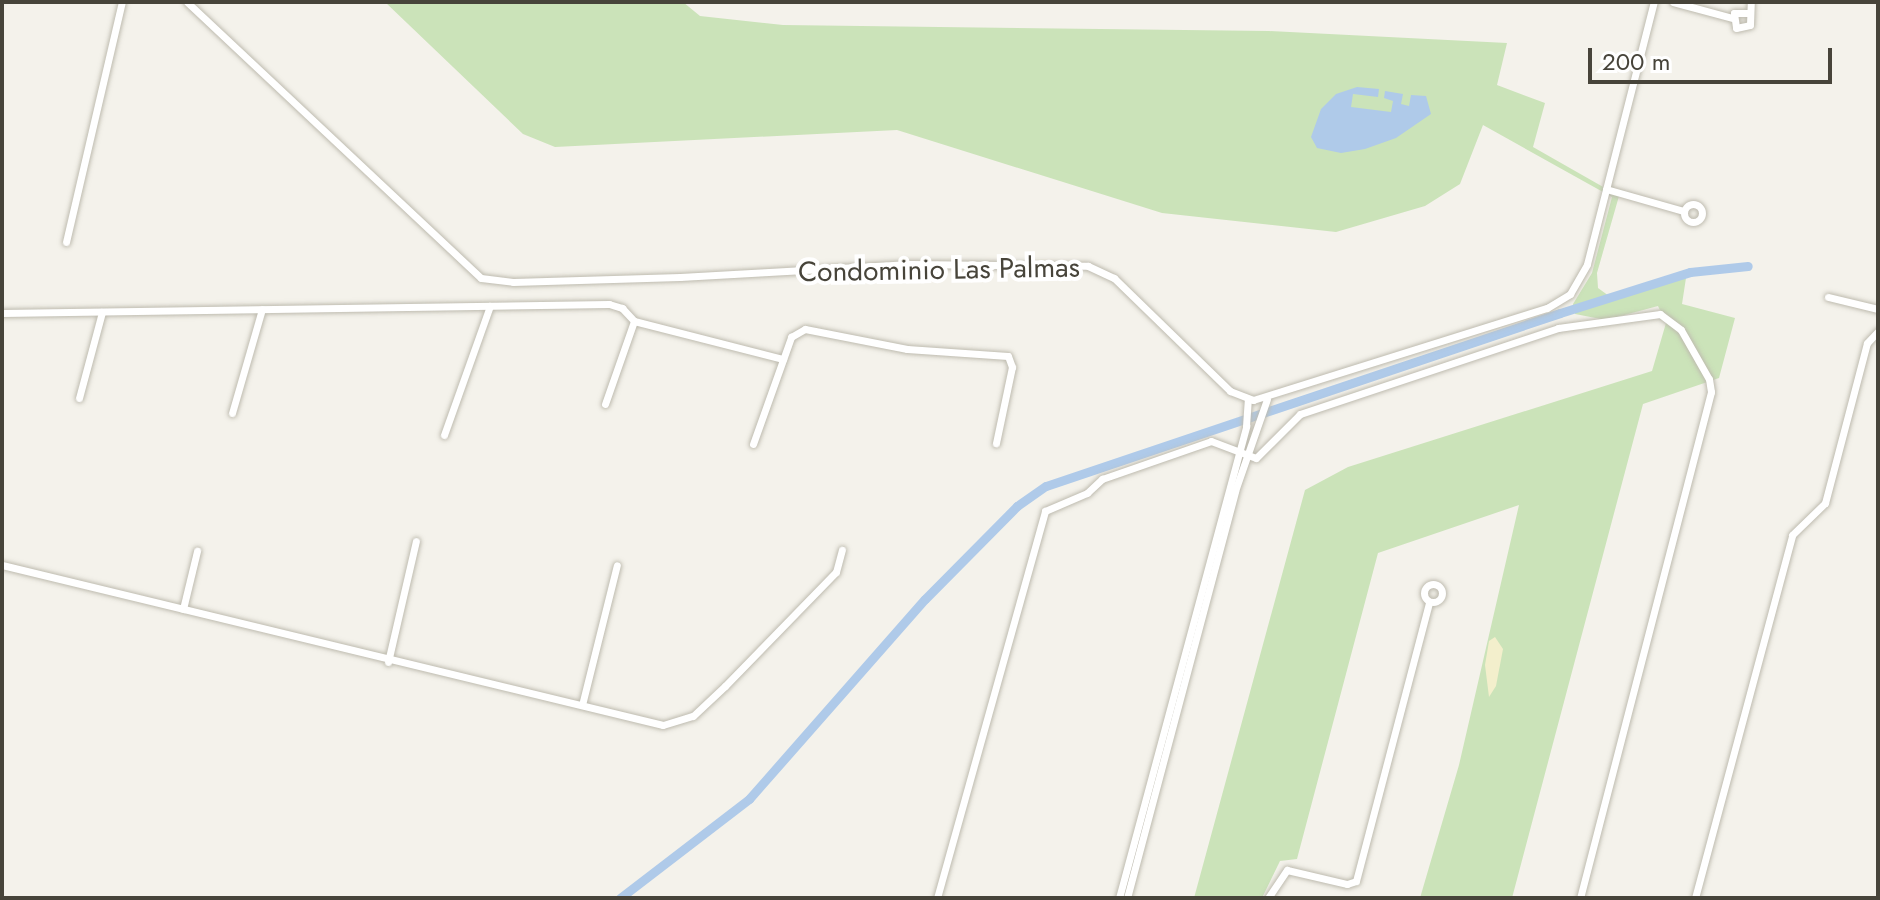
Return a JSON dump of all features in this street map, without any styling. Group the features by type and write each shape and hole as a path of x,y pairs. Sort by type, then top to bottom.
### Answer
{"street":[{"path":"66,242 122,2"},
{"name":"Condominio Las Palmas","path":"187,2 481,278 513,282 680,277 911,264 1088,266 1114,278 1219,382 1248,400"},
{"path":"1119,898 1249,415 1248,400 1267,399 1562,301 1583,275 1654,2"},
{"path":"1673,2 1732,18"},
{"path":"1732,18 1736,28 1745,30 1751,22 1748,13 1751,2"},
{"path":"1732,18 1739,11 1748,13"},
{"path":"1606,189 1684,211"},
{"path":"1828,297 1878,309"},
{"path":"2,313 609,304 622,308 634,321 783,359"},
{"path":"444,435 490,306"},
{"path":"232,413 262,309"},
{"path":"79,398 102,312"},
{"path":"937,898 1045,511 1087,493 1102,479 1211,441 1250,458 1260,456 1300,414 1558,328 1603,326 1654,313 1678,325 1709,379 1711,392 1580,898"},
{"path":"605,404 634,321"},
{"path":"753,444 793,334 805,329 907,349 1005,354 1012,367 996,443"},
{"path":"1695,898 1792,535 1825,503 1867,343 1878,331"},
{"path":"1127,898 1235,491 1250,458 1267,399"},
{"path":"388,662 416,541"},
{"path":"2,565 388,662 657,724 693,716 836,572 842,550"},
{"path":"183,609 197,551"},
{"path":"582,705 617,565"},
{"path":"1268,898 1287,870 1347,884 1356,881 1429,602"}],"green space":[{"path":"385,2 683,2 700,16 783,25 1269,31 1507,43 1497,85 1545,103 1533,147 1619,196 1597,273 1598,288 1609,296 1686,278 1682,304 1735,318 1719,378 1643,404 1512,898 1420,898 1459,765 1519,505 1378,553 1297,859 1280,861 1262,898 1194,898 1305,490 1348,467 1652,371 1666,323 1658,306 1606,320 1575,314 1573,304 1592,273 1612,197 1483,125 1460,184 1425,206 1336,232 1162,213 897,130 555,147 523,134"}],"sand":[{"path":"1495,637 1503,649 1496,686 1489,697 1485,665 1489,641"}],"water":[{"path":"1357,87 1379,89 1378,97 1353,94 1351,107 1391,112 1393,101 1384,98 1385,91 1403,94 1401,104 1409,106 1411,95 1426,96 1431,114 1396,138 1365,149 1341,153 1317,148 1311,137 1321,109 1336,94"}],"waterway":[{"path":"620,898 749,799 925,599 1017,506 1046,486 1690,272 1748,266"}]}
